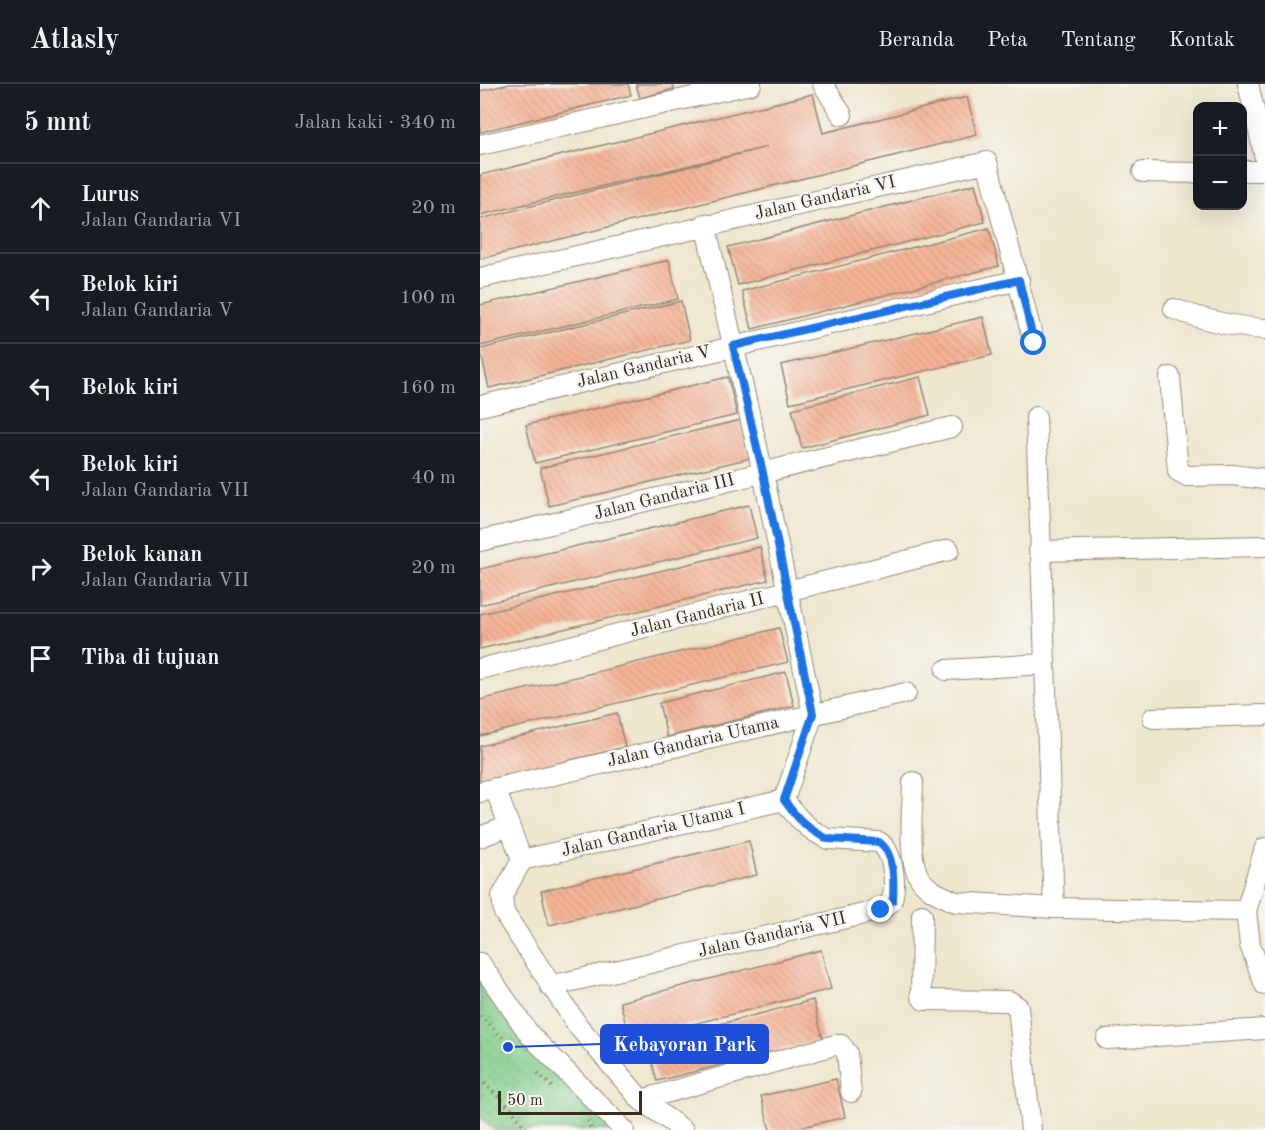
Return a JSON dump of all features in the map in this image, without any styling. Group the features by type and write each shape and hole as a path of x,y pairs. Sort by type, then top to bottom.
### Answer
{"street":[{"path":"480,145 752,84"},
{"path":"823,84 842,116"},
{"path":"1248,84 1265,158"},
{"name":"Jalan Gandaria VI","path":"480,278 705,224 987,162 1034,343"},
{"path":"1247,171 1265,171"},
{"path":"1143,172 1193,173"},
{"path":"705,224 763,473 813,714 784,800"},
{"name":"Jalan Gandaria V","path":"480,406 1019,280"},
{"path":"1174,309 1204,320 1236,327 1265,329"},
{"path":"1170,376 1178,471 1187,476 1232,475 1265,479"},
{"path":"1036,417 1039,551 1054,908"},
{"name":"Jalan Gandaria III","path":"480,541 952,427"},
{"path":"1039,551 1265,546"},
{"name":"Jalan Gandaria II","path":"480,669 949,550"},
{"path":"946,670 1044,664"},
{"name":"Jalan Gandaria Utama","path":"488,790 906,693"},
{"path":"1153,718 1265,715"},
{"path":"913,782 914,865 920,879 933,892 956,902 1054,908 1255,900"},
{"path":"488,790 507,820 522,860 502,896 501,904 550,986 578,1026 641,1100 684,1130"},
{"name":"Jalan Gandaria Utama I","path":"522,860 784,800"},
{"name":"Jalan Gandaria VII","path":"550,986 881,910 891,902 893,887 890,859 884,846 879,842 828,839 821,836 795,816 784,800"},
{"path":"480,823 507,820"},
{"path":"480,837 507,820"},
{"path":"1265,848 1255,900 1250,945 1265,985"},
{"path":"922,915 921,996 924,1000 1009,1001 1018,1007 1031,1130"},
{"path":"480,963 530,1035 624,1130"},
{"path":"1107,1038 1265,1029"},
{"path":"641,1100 835,1045 841,1045 847,1053 851,1092"}],"path":[{"path":"480,1079 511,1109 527,1130"}],"green space":[{"path":"480,976 615,1130 495,1130 480,1117"}],"building":[{"path":"510,84 628,84 631,95 480,132 480,91"},
{"path":"636,84 673,84 674,89 640,98"},
{"path":"813,94 823,133 967,97 977,135 480,259 480,219 767,147 480,215 480,175"},
{"path":"975,184 985,222 738,285 728,247"},
{"path":"989,228 999,266 752,329 742,291"},
{"path":"669,260 678,299 480,346 480,305"},
{"path":"681,301 690,340 489,388 480,349"},
{"path":"983,317 992,355 790,403 781,365"},
{"path":"728,377 737,415 535,463 526,425"},
{"path":"920,377 930,415 802,448 792,409"},
{"path":"741,420 751,458 549,506 540,468"},
{"path":"749,505 757,538 480,605 480,569"},
{"path":"760,547 768,580 480,649 480,614"},
{"path":"779,628 788,662 480,736 480,700"},
{"path":"786,672 794,706 667,737 659,703"},
{"path":"617,713 625,747 480,782 480,746"},
{"path":"749,841 757,875 549,925 541,891"},
{"path":"821,950 831,989 630,1040 620,1002"},
{"path":"813,1000 823,1039 657,1081 647,1043"},
{"path":"836,1079 845,1117 790,1130 770,1130 761,1096"}],"place":[{"name":"Kebayoran Park","path":"508,1047"}],"route":[{"path":"881,910 893,900 890,859 884,846 879,842 828,839 821,836 795,816 784,800 813,714 763,473 733,346 1019,280 1034,343"}]}
